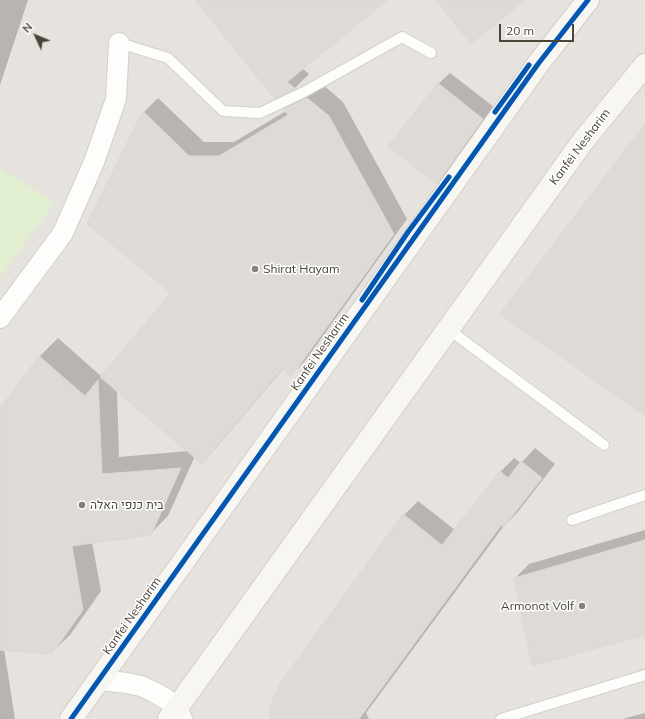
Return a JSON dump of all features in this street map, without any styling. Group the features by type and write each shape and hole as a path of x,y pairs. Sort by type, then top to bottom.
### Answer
{"street":[{"name":"Kanfei Nesharim","path":"71,719 533,70 588,0"},
{"path":"0,318 63,233 94,162 116,99 119,44"},
{"name":"Kanfei Nesharim","path":"176,716 448,329 583,141 645,65"},
{"path":"99,680 141,686 166,699 176,716"}],"lane":[{"path":"119,44 168,58 222,111 260,113 304,92 402,38 431,53"},
{"path":"448,329 604,445"},
{"path":"572,520 645,495"},
{"path":"501,719 645,675"}],"shaded area":[{"path":"0,0 645,0 645,719 0,719"}],"green space":[{"path":"0,168 55,202 0,278"}],"building":[{"path":"195,0 388,0 287,82 296,89 275,99"},
{"path":"436,0 525,0 471,44"},
{"path":"438,83 483,119 437,184 388,146"},
{"name":"Shirat Hayam","path":"307,98 329,116 394,234 291,377 283,368 202,464 100,377 171,293 87,224 143,111 189,156 219,156 288,115 283,109"},
{"path":"645,124 645,416 500,314"},
{"name":"בית כנפי האלה","path":"39,356 85,396 98,380 102,474 181,468 151,535 72,546 83,610 52,654 0,650 0,408"},
{"path":"521,461 542,478 503,528 502,524 359,719 270,719 270,706 281,682 403,514 442,545 500,471 508,478"},
{"name":"Armonot Volf","path":"645,540 645,635 532,666 514,578"}],"cycle path":[{"path":"71,719 538,64 588,0"},
{"path":"495,112 529,65"},
{"path":"362,300 408,232 449,177"}],"place":[{"name":"Shirat Hayam","path":"255,269"},
{"name":"בית כנפי האלה","path":"82,505"},
{"name":"Armonot Volf","path":"582,606"}]}
